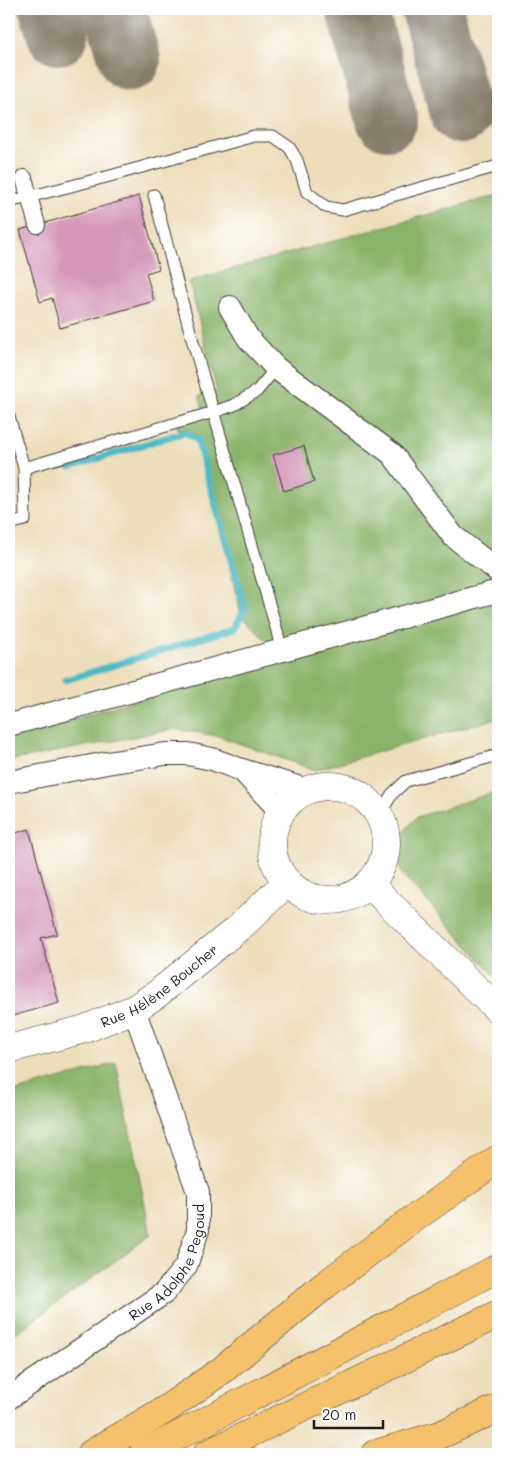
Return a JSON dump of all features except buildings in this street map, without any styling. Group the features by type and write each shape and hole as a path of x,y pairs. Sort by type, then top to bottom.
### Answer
{"highway":[{"path":"91,1454 168,1408 221,1371 325,1285 413,1219 498,1159"},
{"path":"143,1454 497,1268"},
{"path":"207,1454 498,1314"},
{"path":"375,1454 440,1434 498,1408"}],"street":[{"path":"24,178 37,225"},
{"path":"230,307 248,338 276,368 392,454 453,536 498,571"},
{"path":"9,725 498,591"},
{"path":"9,782 107,763 165,754 188,754 212,758 242,770 307,790"},
{"path":"242,770 280,812"},
{"path":"324,786 342,787 356,792 379,815 386,837 385,854 380,870 369,884 354,895 336,900 318,900 300,894 286,883 276,866 271,848 272,829 280,812 292,799 307,790 324,786"},
{"name":"Rue Hélène Boucher","path":"9,1049 85,1029 134,1009 156,994 242,925 286,883"},
{"path":"369,884 498,1010"},
{"name":"Rue Adolphe Pegoud","path":"9,1398 164,1292 186,1266 198,1230 198,1192 134,1009"}],"lane":[{"path":"9,202 254,136 273,136 289,146 307,192 326,207 343,210 498,166"},
{"path":"154,195 191,334 281,650"},
{"path":"24,468 234,405 257,391 276,368"},
{"path":"9,416 24,468 25,520 9,524"},
{"path":"379,815 392,794 406,781 498,755"}],"green space":[{"path":"498,195 498,718 315,770 218,736 174,729 9,761 9,737 283,657 241,615 199,436 185,429 178,430 175,416 203,409 199,396 217,391 189,281"},
{"path":"495,792 498,800 498,979 401,873 398,838 417,817"},
{"path":"116,1063 151,1235 9,1338 9,1093"}],"waterway":[{"path":"66,680 235,628 245,609 197,439 185,432 70,467"}],"taxiway":[{"path":"50,9 58,34"},
{"path":"115,9 130,60"},
{"path":"357,9 387,119"},
{"path":"432,9 461,113"}]}
